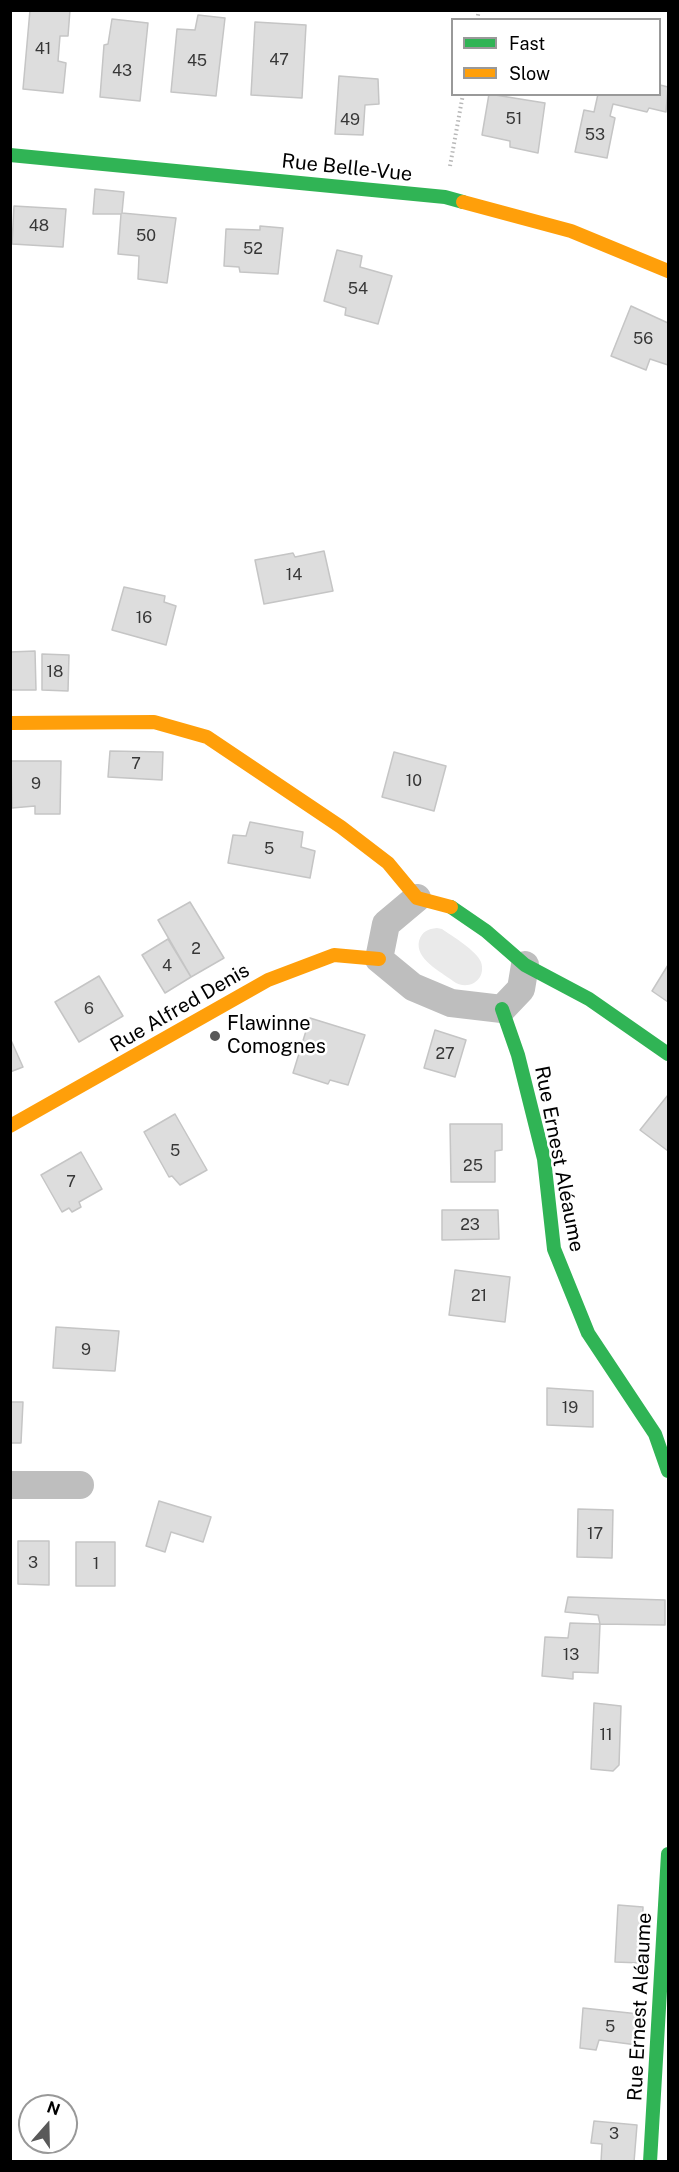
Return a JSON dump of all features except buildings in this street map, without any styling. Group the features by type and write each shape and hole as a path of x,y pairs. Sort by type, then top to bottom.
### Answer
{"street":[{"name":"Rue Belle-Vue","path":"10,155 445,196 571,231 669,271"},
{"path":"10,723 154,723 207,737 341,827 388,863 417,898 450,906 486,930 525,965 589,999 669,1054"},
{"path":"417,898 386,924 379,959 413,987 451,1003 502,1009 521,989 525,965"},
{"name":"Rue Alfred Denis","path":"10,1126 268,980 334,955 379,959"},
{"name":"Rue Ernest Aléaume","path":"502,1009 518,1055 544,1159 554,1249 588,1333 655,1434 669,1471"},
{"path":"10,1485 80,1485"},
{"name":"Rue Ernest Aléaume","path":"650,2162 669,1854"}],"path":[{"path":"445,196 463,96"}],"shaded area":[{"path":"437,928 458,940 479,958 482,968 479,979 470,985 459,984 435,969 425,959 419,947 420,938 426,931"}],"traffic: fast":[{"path":"10,155 445,197 463,202"},
{"path":"451,907 486,931 525,965 589,999 668,1054"},
{"path":"502,1009 518,1055 544,1159 554,1249 588,1333 655,1434 668,1471"},
{"path":"650,2162 668,1854"}],"traffic: slow":[{"path":"463,202 571,231 668,271"},
{"path":"10,723 154,722 207,737 341,827 388,863 417,898 451,907"},
{"path":"10,1126 268,980 334,955 379,959"}],"place":[{"name":"Flawinne Comognes","path":"215,1036"}]}
